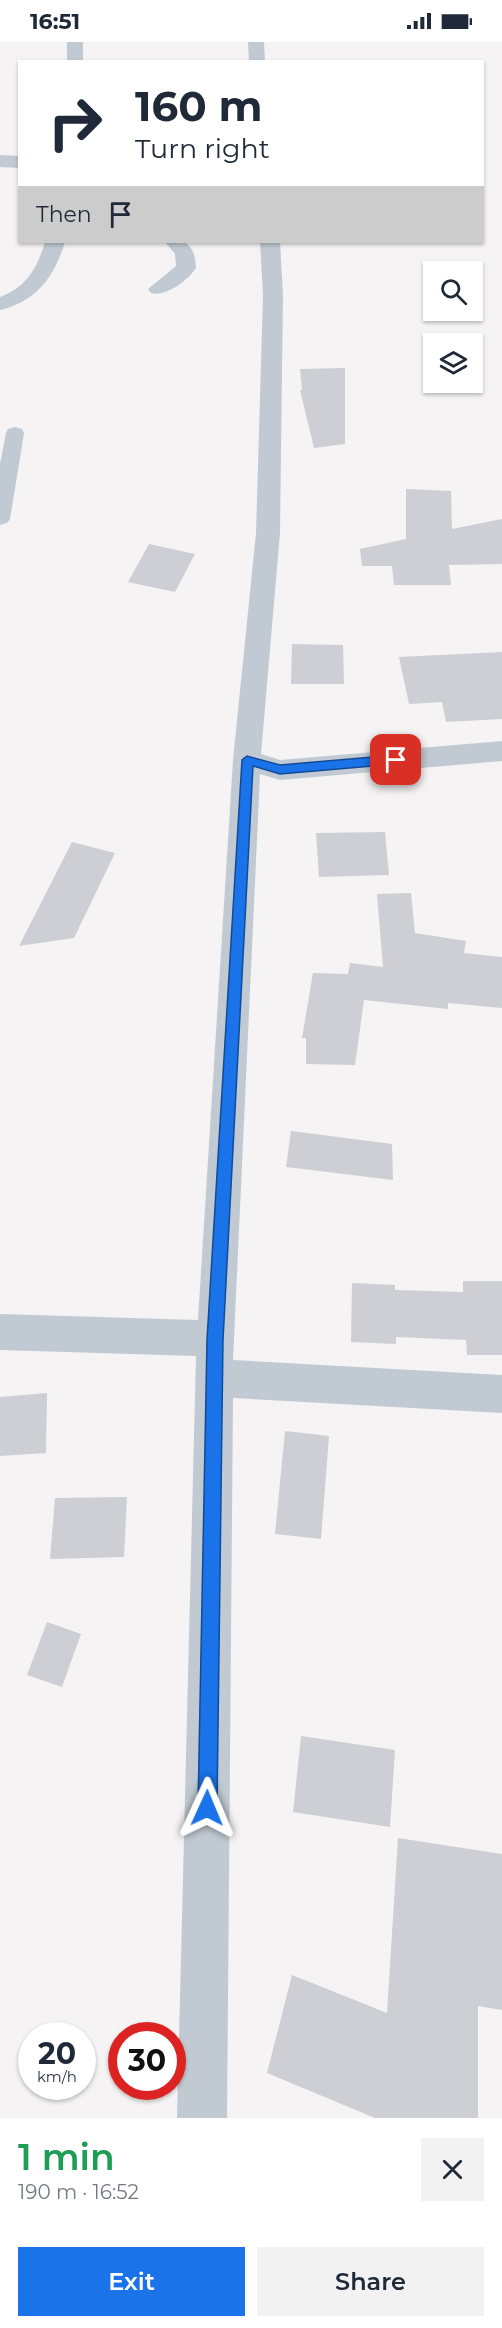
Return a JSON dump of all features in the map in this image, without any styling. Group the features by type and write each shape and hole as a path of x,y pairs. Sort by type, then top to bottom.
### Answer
{"street":[{"path":"75,42 75,60"},
{"path":"256,42 257,60"},
{"path":"0,161 18,162"},
{"path":"0,304 25,294 35,286 48,267 55,243"},
{"path":"158,289 186,268 185,252 175,243"},
{"path":"202,2118 215,1340 247,760 268,533 273,295 270,243"},
{"path":"247,760 280,770 502,751"},
{"path":"0,1332 215,1340"},
{"path":"215,1378 502,1394"}],"lane":[{"path":"0,519 15,433"}],"building":[{"path":"345,368 345,444 314,448 300,390 302,390 300,369"},
{"path":"406,489 451,491 452,529 502,519 502,564 449,565 451,585 394,585 392,566 362,566 360,549 406,539"},
{"path":"149,544 195,554 175,592 128,582"},
{"path":"292,644 343,645 344,684 291,684"},
{"path":"502,652 502,719 446,722 442,702 409,704 399,657"},
{"path":"385,832 389,875 319,877 316,833"},
{"path":"72,842 115,853 74,938 19,946"},
{"path":"411,893 415,933 466,941 464,953 502,957 502,1008 448,1003 448,1009 364,1000 355,1065 306,1064 306,1038 302,1038 313,973 348,974 350,963 383,967 377,894"},
{"path":"291,1131 392,1144 393,1180 286,1167"},
{"path":"463,1281 502,1281 502,1355 467,1355 466,1340 396,1337 396,1344 351,1342 352,1283 395,1285 395,1290 463,1292"},
{"path":"47,1393 46,1453 0,1456 0,1397"},
{"path":"285,1431 329,1436 321,1539 275,1534"},
{"path":"127,1497 124,1557 50,1559 55,1498"},
{"path":"47,1622 81,1634 62,1687 27,1675"},
{"path":"301,1736 395,1750 390,1827 293,1812"},
{"path":"398,1838 502,1854 502,2010 478,2006 478,2118 375,2118 267,2073 292,1975 387,2013"}],"route":[{"path":"207,1808 215,1340 247,760 280,770 396,760"}]}
